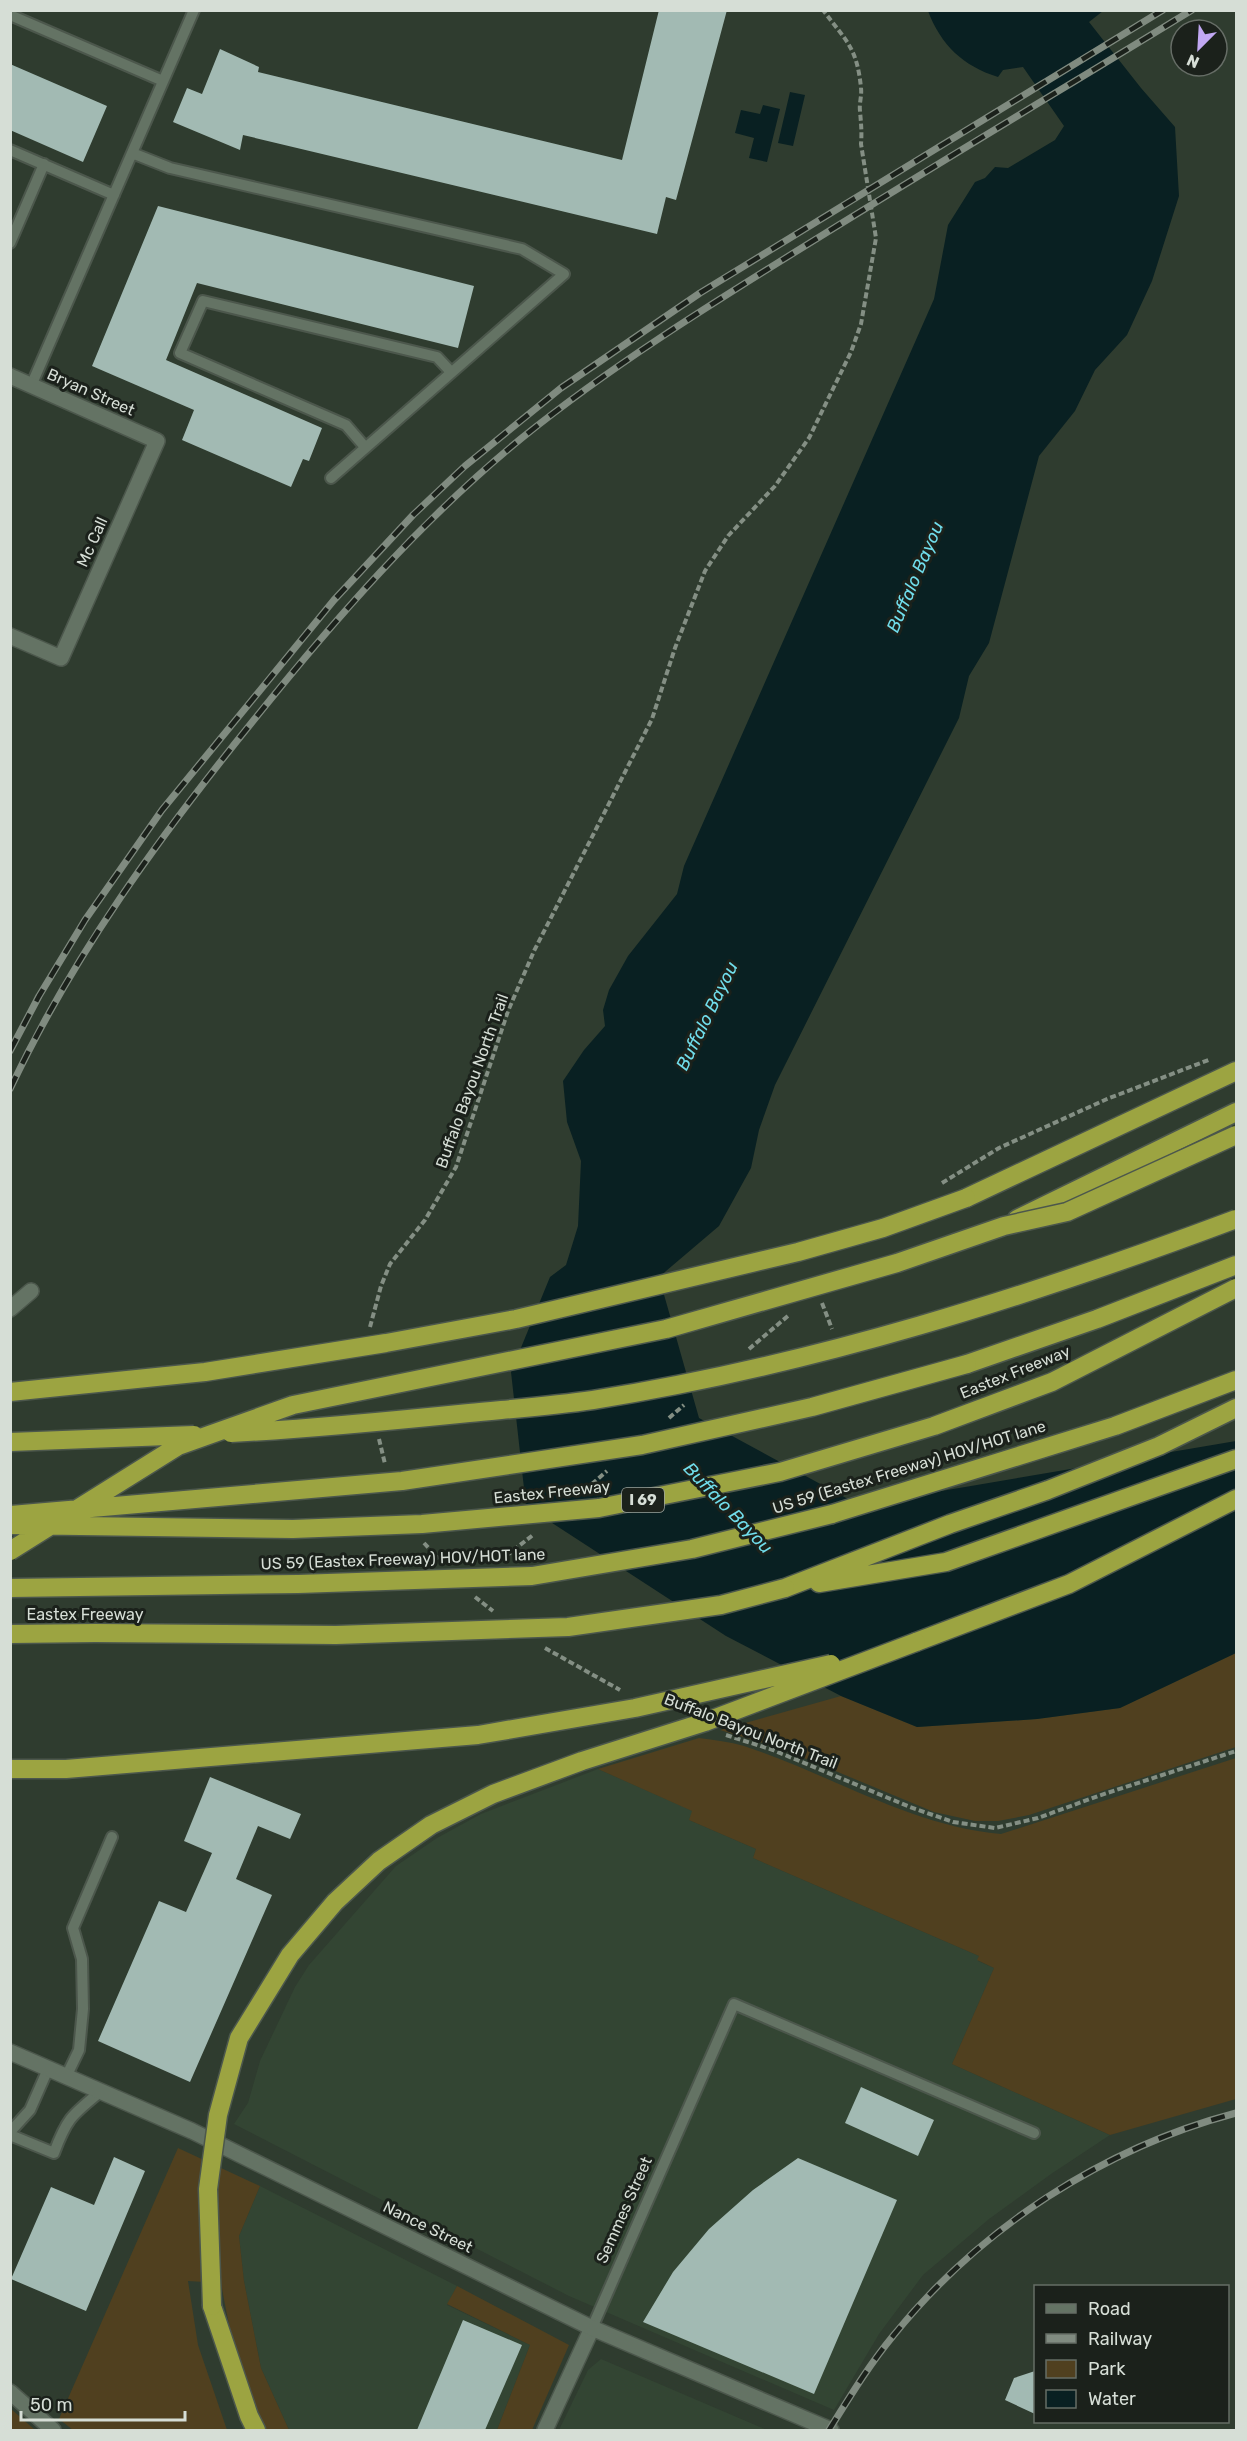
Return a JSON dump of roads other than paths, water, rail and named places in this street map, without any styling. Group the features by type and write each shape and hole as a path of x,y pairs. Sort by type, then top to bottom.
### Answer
{"highway":[{"path":"10,1392 205,1372 387,1343 516,1319 785,1256 883,1228 966,1198 1236,1071"},
{"path":"1004,1226 1236,1112"},
{"path":"10,1551 178,1446 292,1405 666,1329 897,1263 1004,1226 1066,1212 1236,1135"},
{"path":"10,1442 312,1429 592,1400 757,1368 919,1326 1139,1255 1236,1219"},
{"path":"10,1515 402,1481 642,1445 812,1407 967,1364 1097,1319 1236,1265"},
{"name":"Eastex Freeway","path":"10,1525 293,1529 422,1524 599,1508 780,1472 934,1426 1052,1382 1236,1288"},
{"name":"US 59 (Eastex Freeway) HOV/HOT lane","path":"10,1588 298,1584 532,1576 647,1557 692,1549 832,1514 1115,1426 1236,1380"},
{"name":"Eastex Freeway","path":"10,1634 336,1635 568,1627 720,1605 785,1588 950,1524 1092,1473 1159,1446 1236,1408"},
{"path":"785,1588 946,1562 1236,1459"},
{"path":"256,2430 249,2416 212,2306 208,2189 218,2115 239,2038 290,1954 342,1895 379,1861 431,1825 493,1794 582,1761 705,1722 1069,1584 1236,1499"},
{"path":"10,1769 66,1769 478,1735 635,1708 783,1676 916,1642"}],"street":[{"name":"Bryan Street","path":"10,376 157,441"},
{"name":"Mc Call","path":"10,636 61,658 157,441"},
{"path":"10,1310 31,1291"},
{"name":"Nance Street","path":"10,2052 192,2131 592,2328 831,2430"},
{"name":"Semmes Street","path":"545,2430 592,2328"},
{"path":"10,2392 53,2430"}],"lane":[{"path":"31,386 194,10"},
{"path":"10,15 163,81"},
{"path":"10,150 114,195"},
{"path":"132,153 170,168 522,249 564,274 331,478"},
{"path":"10,243 44,164"},
{"path":"365,447 346,425 180,353 203,301 437,357 452,372"},
{"path":"66,2077 79,2050 83,2008 82,1959 73,1928 112,1837"},
{"name":"Semmes Street","path":"592,2328 734,2004 1034,2133"},
{"path":"48,2069 30,2110 10,2133 54,2153 64,2126 75,2113 100,2092"}],"water":[{"name":"Buffalo Bayou","path":"928,11 1103,11 1089,22 1175,127 1179,196 1152,281 1127,335 1095,370 1075,411 1039,456 989,643 969,676 959,718 775,1085 759,1130 751,1168 719,1226 659,1277 699,1418 859,1505 1236,1441 1236,1653 1120,1708 1037,1719 917,1727 841,1696 726,1636 526,1506 511,1372 550,1277 566,1265 578,1226 581,1161 567,1122 563,1081 584,1050 605,1026 603,1010 609,990 628,956 677,894 684,866 934,299 948,225 975,182 985,178 995,167 1008,168 1055,140 1064,126 1023,67 1003,70 998,77 974,67 947,44 939,34"},
{"path":"790,92 805,95 793,146 778,143"},
{"path":"763,105 780,109 767,162 749,158 754,138 735,133 741,110 760,114"}],"railway":[{"path":"10,1051 39,996 85,920 162,810 334,600 413,515 465,466 561,388 700,293 1163,10"},
{"path":"10,1089 61,991 90,944 120,898 218,764 380,572 414,536 485,469 590,386 694,316 1192,10"},
{"path":"829,2430 867,2370 893,2336 927,2297 1005,2227 1047,2197 1092,2170 1139,2147 1187,2128 1236,2113"}]}
